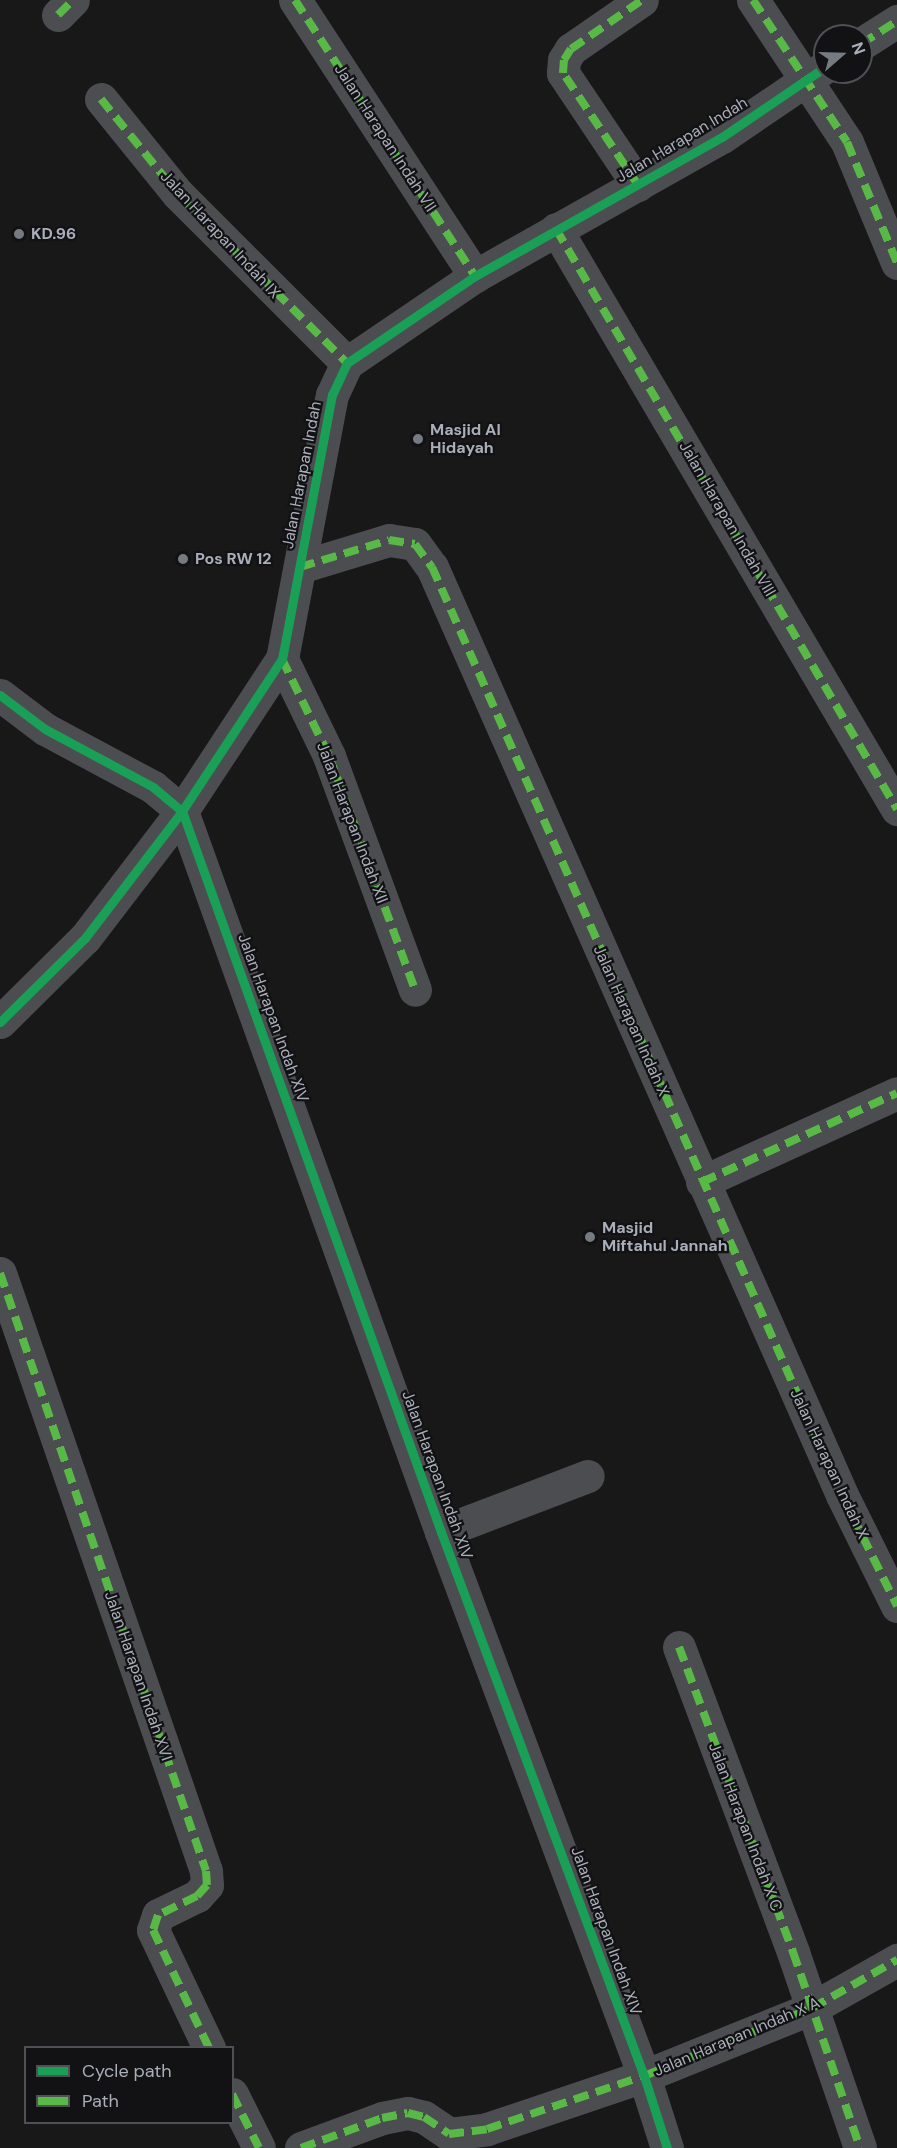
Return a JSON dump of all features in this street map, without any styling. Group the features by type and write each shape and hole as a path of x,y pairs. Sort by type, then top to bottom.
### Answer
{"street":[{"name":"Jalan Harapan Indah VII","path":"295,0 475,276"},
{"path":"638,185 563,73 564,60 571,49 642,0"},
{"path":"753,0 813,71"},
{"path":"873,36 897,21"},
{"name":"Jalan Harapan Indah","path":"0,1022 86,938 182,811 282,659 332,395 347,363 475,276 722,137 813,74"},
{"path":"820,84 847,142 897,263"},
{"name":"Jalan Harapan Indah IX","path":"101,99 178,194 347,363"},
{"name":"Jalan Harapan Indah VIII","path":"556,229 897,809"},
{"name":"Jalan Harapan Indah X","path":"300,567 389,540 415,544 432,567 842,1495 897,1606"},
{"name":"Jalan Harapan Indah XII","path":"282,659 329,756 415,990"},
{"path":"0,695 45,729 153,787 182,811"},
{"name":"Jalan Harapan Indah XIV","path":"182,811 441,1532 644,2076 667,2148"},
{"path":"702,1182 897,1093"},
{"name":"Jalan Harapan Indah XVI","path":"0,1273 207,1871 207,1885 197,1896 158,1915 153,1930 208,2046"},
{"path":"441,1532 588,1476"},
{"name":"Jalan Harapan Indah X C","path":"679,1647 812,2008 860,2148"},
{"name":"Jalan Harapan Indah X A","path":"301,2148 382,2118 408,2113 424,2117 449,2134 461,2135 644,2076 812,2008 897,1960"},
{"path":"234,2098 259,2148"}],"marked path":[{"path":"58,15 73,0"},
{"path":"295,0 475,276"},
{"path":"638,185 563,73 564,60 571,49 642,0"},
{"path":"753,0 847,142 897,263"},
{"path":"873,36 897,21"},
{"path":"101,99 178,194 347,363"},
{"path":"556,229 897,809"},
{"path":"300,567 389,540 415,544 432,567 842,1495 897,1606"},
{"path":"282,659 329,756 415,990"},
{"path":"702,1182 897,1093"},
{"path":"0,1273 206,1871 207,1885 197,1896 158,1915 153,1930 208,2046"},
{"path":"679,1647 793,1952 860,2148"},
{"path":"301,2148 382,2118 408,2113 424,2117 449,2134 487,2129 644,2076 812,2008 897,1960"},
{"path":"234,2098 259,2148"}],"cycle path":[{"path":"0,1022 85,938 182,811 282,659 332,395 347,363 475,276 722,137 813,75"},
{"path":"0,695 45,729 153,787 182,811 441,1532 644,2076 667,2148"}],"place":[{"name":"KD.96","path":"19,234"},
{"name":"Masjid Al Hidayah","path":"418,439"},
{"name":"Pos RW 12","path":"183,559"},
{"name":"Masjid Miftahul Jannah","path":"590,1237"}]}
